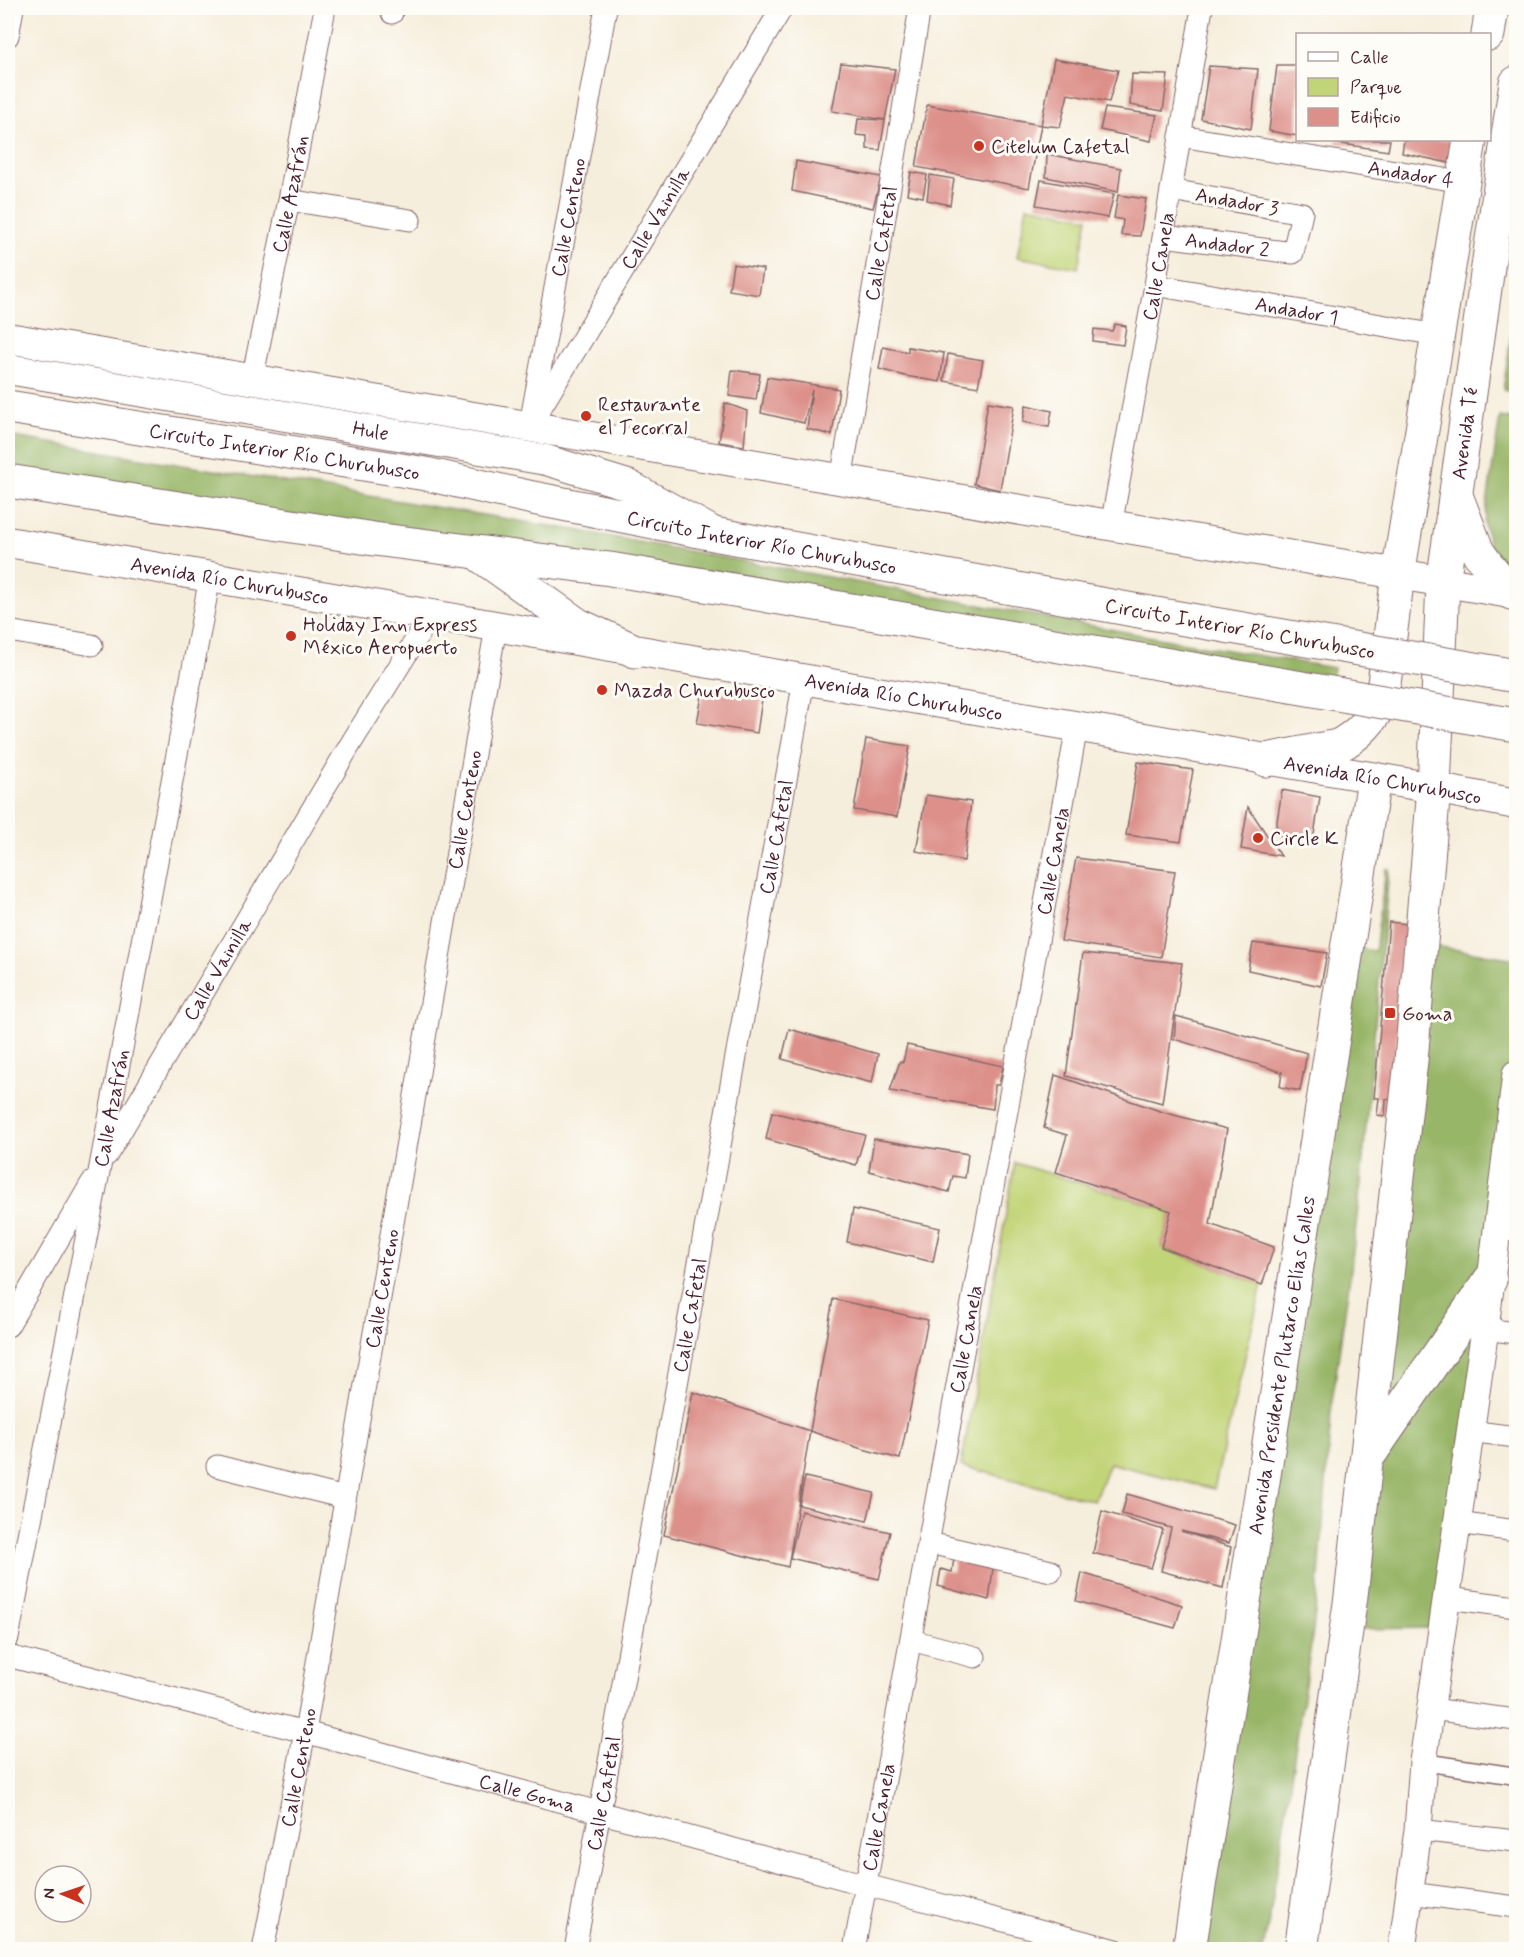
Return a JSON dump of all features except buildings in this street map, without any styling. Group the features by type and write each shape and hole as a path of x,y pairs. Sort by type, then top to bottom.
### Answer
{"main road":[{"path":"1488,33 1492,8"},
{"name":"Avenida Té","path":"1434,788 1443,582 1516,83"},
{"path":"1266,760 1338,746 1357,734 1372,718 1382,699 1398,575 1470,141"},
{"path":"8,338 1515,595"},
{"name":"Hule","path":"14,366 546,460 628,485 719,535"},
{"name":"Circuito Interior Río Churubusco","path":"8,407 426,474 719,535 1516,676"},
{"path":"8,481 477,553 610,569 1516,725"},
{"path":"1456,496 1478,552 1515,595"},
{"name":"Avenida Río Churubusco","path":"8,542 1516,804"},
{"path":"477,553 578,625 636,651"},
{"name":"Avenida Presidente Plutarco Elías Calles","path":"1189,1950 1374,779"},
{"path":"1301,1950 1351,1596 1367,1458 1411,1061 1434,788"},
{"path":"1367,1458 1490,1280"}],"street":[{"path":"8,36 13,8"},
{"name":"Calle Azafrán","path":"252,380 325,8"},
{"name":"Calle Centeno","path":"529,427 606,8"},
{"name":"Calle Vainilla","path":"529,427 782,8"},
{"name":"Calle Cafetal","path":"841,480 920,8"},
{"name":"Calle Canela","path":"1111,526 1164,236 1202,8"},
{"name":"Andador 4","path":"1180,136 1463,182"},
{"name":"Andador 3","path":"1171,190 1302,213 1293,254"},
{"path":"289,200 410,220"},
{"name":"Andador 2","path":"1164,236 1293,254"},
{"name":"Andador 1","path":"1155,285 1437,335"},
{"name":"Calle Azafrán","path":"8,1638 100,1167 210,577"},
{"name":"Calle Vainilla","path":"8,1326 353,740 430,615"},
{"name":"Calle Centeno","path":"267,1948 496,627"},
{"path":"8,631 92,645"},
{"name":"Calle Cafetal","path":"575,1950 804,680"},
{"name":"Calle Canela","path":"854,1950 1077,728"},
{"path":"1402,1950 1418,1830 1424,1762 1490,1280 1506,1230 1516,1074"},
{"path":"1485,1329 1516,1333"},
{"path":"1469,1431 1516,1437"},
{"path":"217,1466 345,1498"},
{"path":"1457,1523 1516,1531"},
{"path":"929,1543 1051,1571"},
{"path":"1448,1598 1516,1607"},
{"path":"911,1640 975,1657"},
{"name":"Calle Goma","path":"8,1656 305,1732 866,1885 1116,1950"},
{"path":"1431,1709 1516,1720"},
{"path":"1424,1762 1516,1776"},
{"path":"1418,1830 1516,1841"},
{"path":"1410,1893 1516,1907"}],"green space":[{"path":"1027,206 1088,218 1078,268 1017,257"},
{"path":"1516,302 1516,392 1503,390"},
{"path":"1500,417 1516,420 1516,586 1496,569 1484,524"},
{"path":"8,436 580,531 1174,641 1334,668 1330,688 8,469"},
{"path":"1386,869 1389,869 1361,1182 1332,1402 1319,1576 1312,1639 1270,1916 1263,1949 1194,1950 1355,948 1375,951"},
{"path":"1421,944 1516,959 1516,1025 1484,1274 1386,1423"},
{"path":"1015,1163 1171,1211 1161,1247 1262,1285 1214,1489 1109,1463 1094,1501 961,1466"},
{"path":"1481,1306 1435,1628 1357,1629 1381,1451"}],"place":[{"name":"Citelum Cafetal","path":"979,146"},
{"name":"Restaurante el Tecorral","path":"586,416"},
{"name":"Holiday Inn Express México Aeropuerto","path":"291,636"},
{"name":"Mazda Churubusco","path":"602,690"},
{"name":"Circle K","path":"1258,838"},
{"name":"Goma","path":"1390,1013"}]}
